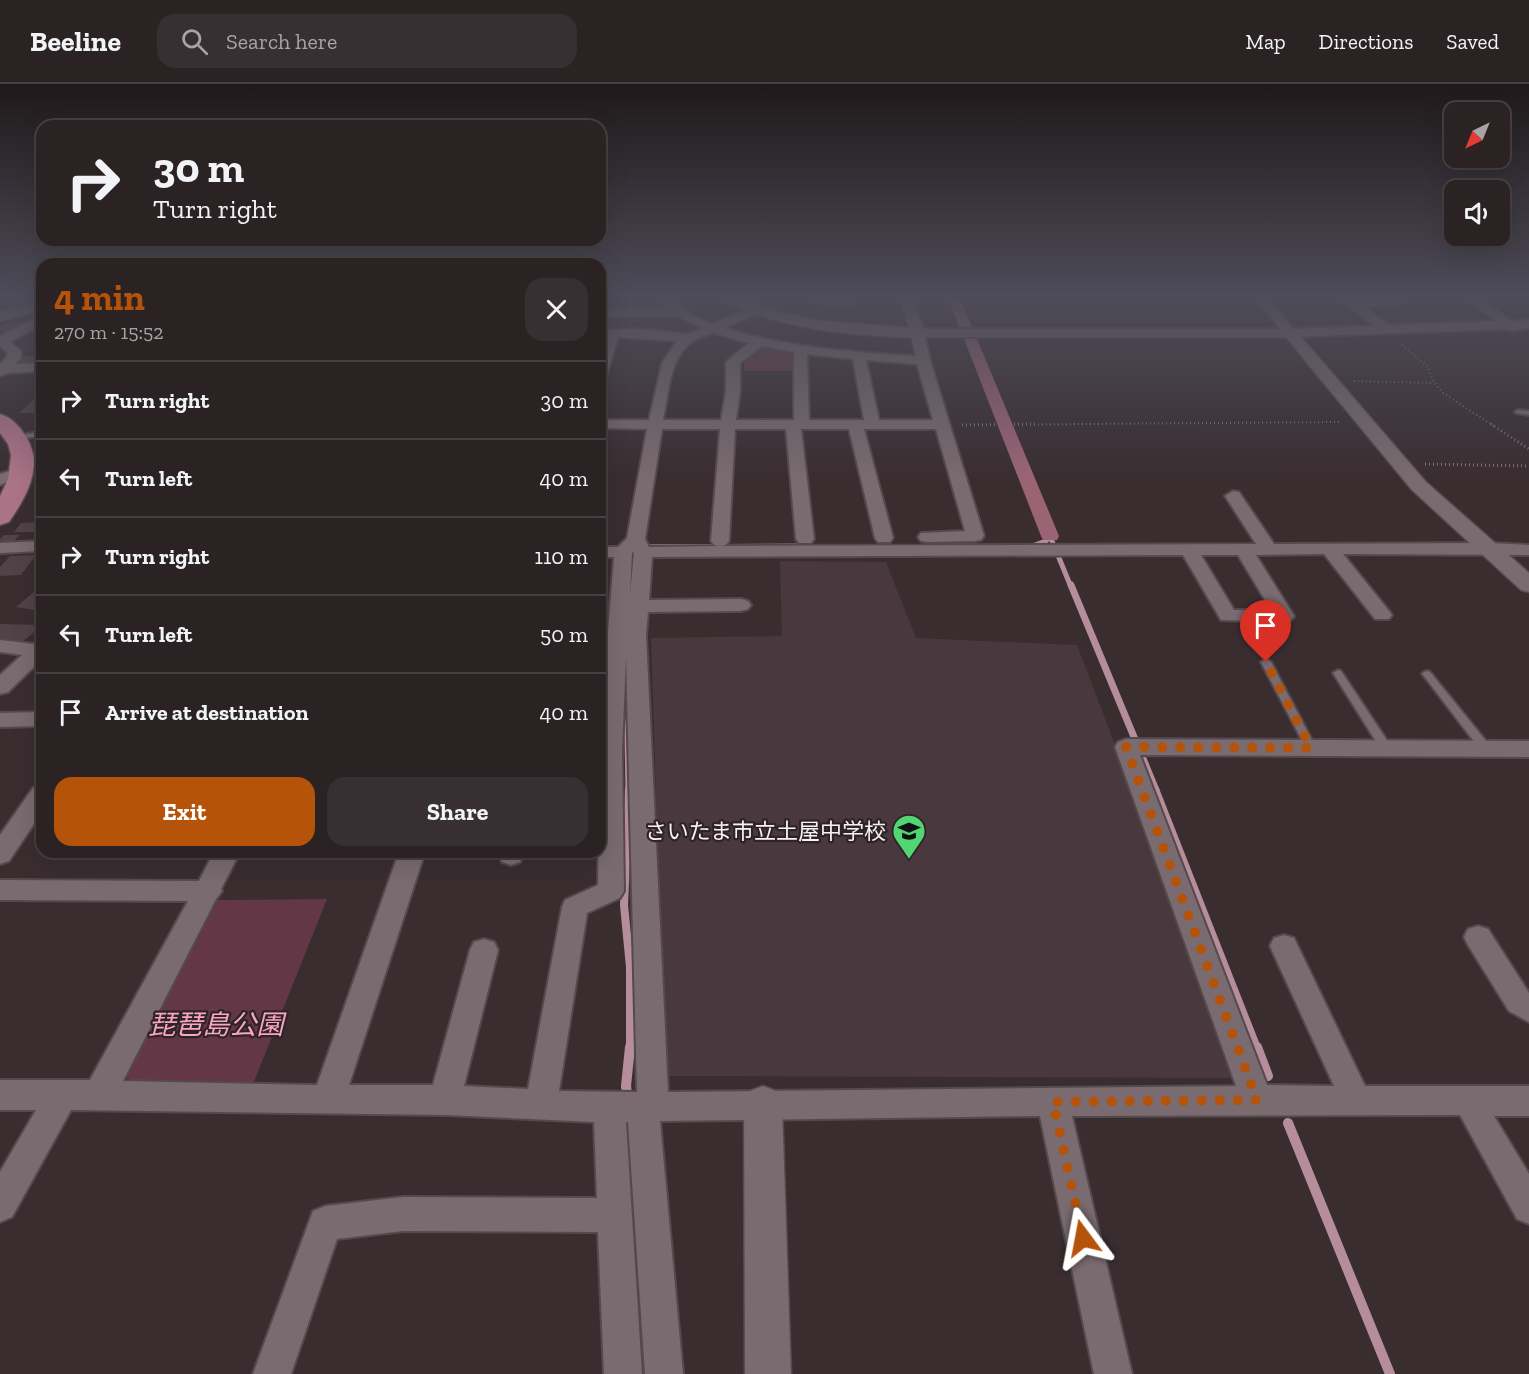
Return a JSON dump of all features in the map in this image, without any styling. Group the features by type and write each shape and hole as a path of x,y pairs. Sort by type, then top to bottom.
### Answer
{"main road":[{"path":"0,517 13,496 18,452"}],"street":[{"path":"2,371 14,358"},
{"path":"606,724 608,658 626,549 672,358"},
{"path":"720,541 728,424 733,391 733,362 738,358"},
{"path":"800,358 798,424 805,539"},
{"path":"859,358 872,424"},
{"path":"626,549 720,541 975,536 923,360 885,358"},
{"path":"1311,358 1419,486 1529,585"},
{"path":"2,371 36,368"},
{"path":"606,424 943,425"},
{"path":"855,424 884,538"},
{"path":"1233,496 1269,550"},
{"path":"0,548 36,546"},
{"path":"626,549 1044,552 1489,548 1529,550"},
{"path":"1189,550 1228,616 1284,616 1244,550"},
{"path":"1330,550 1382,615"},
{"path":"616,607 741,605"},
{"path":"616,607 636,635 632,1107 664,1374"},
{"path":"0,646 36,650"},
{"path":"0,687 36,655"},
{"path":"0,720 36,715"},
{"path":"1257,1100 1126,747 1529,749"},
{"path":"541,1106 575,907 611,891 606,774"},
{"path":"0,854 36,803"},
{"path":"99,1095 224,858"},
{"path":"328,1100 410,858"},
{"path":"0,890 208,891"},
{"path":"1478,937 1519,1002 1529,1009"},
{"path":"1284,946 1356,1100"},
{"path":"445,1100 484,950"},
{"path":"0,1095 445,1100 541,1106 632,1107 1257,1100 1529,1101"},
{"path":"0,1205 62,1095"},
{"path":"1468,1100 1529,1207"},
{"path":"1053,1102 1113,1374"},
{"path":"763,1104 768,1374"},
{"path":"623,1374 615,1215 632,1107"},
{"path":"272,1374 326,1223 404,1214 615,1215"}],"lane":[{"path":"1518,412 1529,413"},
{"path":"18,452 36,438"},
{"path":"1266,662 1311,748"},
{"path":"1338,673 1386,748"},
{"path":"1427,674 1486,749"}],"path":[{"path":"1418,358 1427,366 1434,383 1443,393 1529,449"},
{"path":"1329,380 1434,383"},
{"path":"943,425 1366,422"},
{"path":"1401,464 1529,466"}],"shaded area":[{"name":"さいたま市立土屋中学校","path":"780,561 886,562 916,638 1077,645 1242,1078 665,1076 651,638 782,636"}],"green space":[{"path":"746,358 794,358 794,371 744,371"},
{"name":"琵琶島公園","path":"327,899 253,1084 133,1085 126,1076 217,900"}],"building":[{"path":"18,358 36,358 36,362 14,364"},
{"path":"36,398 36,413 19,413"},
{"path":"36,522 36,532 14,532 21,523"},
{"path":"4,535 20,535 9,546 0,546 0,539"},
{"path":"36,555 21,575 0,576 0,567 10,556"},
{"path":"36,590 36,610 16,607"},
{"path":"0,624 36,625 36,630 20,644 0,643"}],"waterway":[{"path":"977,358 1050,536"},
{"path":"1032,546 1046,541 1050,536 1071,587"},
{"path":"639,547 805,546"},
{"path":"1071,585 1156,790"},
{"path":"627,690 629,789"},
{"path":"629,789 624,905 630,967 630,1047"},
{"path":"1155,789 1257,1048"},
{"path":"628,1101 626,1086 630,1047"},
{"path":"1257,1047 1268,1076"},
{"path":"1288,1123 1390,1374"}],"place":[{"name":"さいたま市立土屋中学校","path":"909,860"}],"route":[{"path":"1083,1238 1053,1102 1257,1100 1126,747 1311,748 1266,662"}]}
